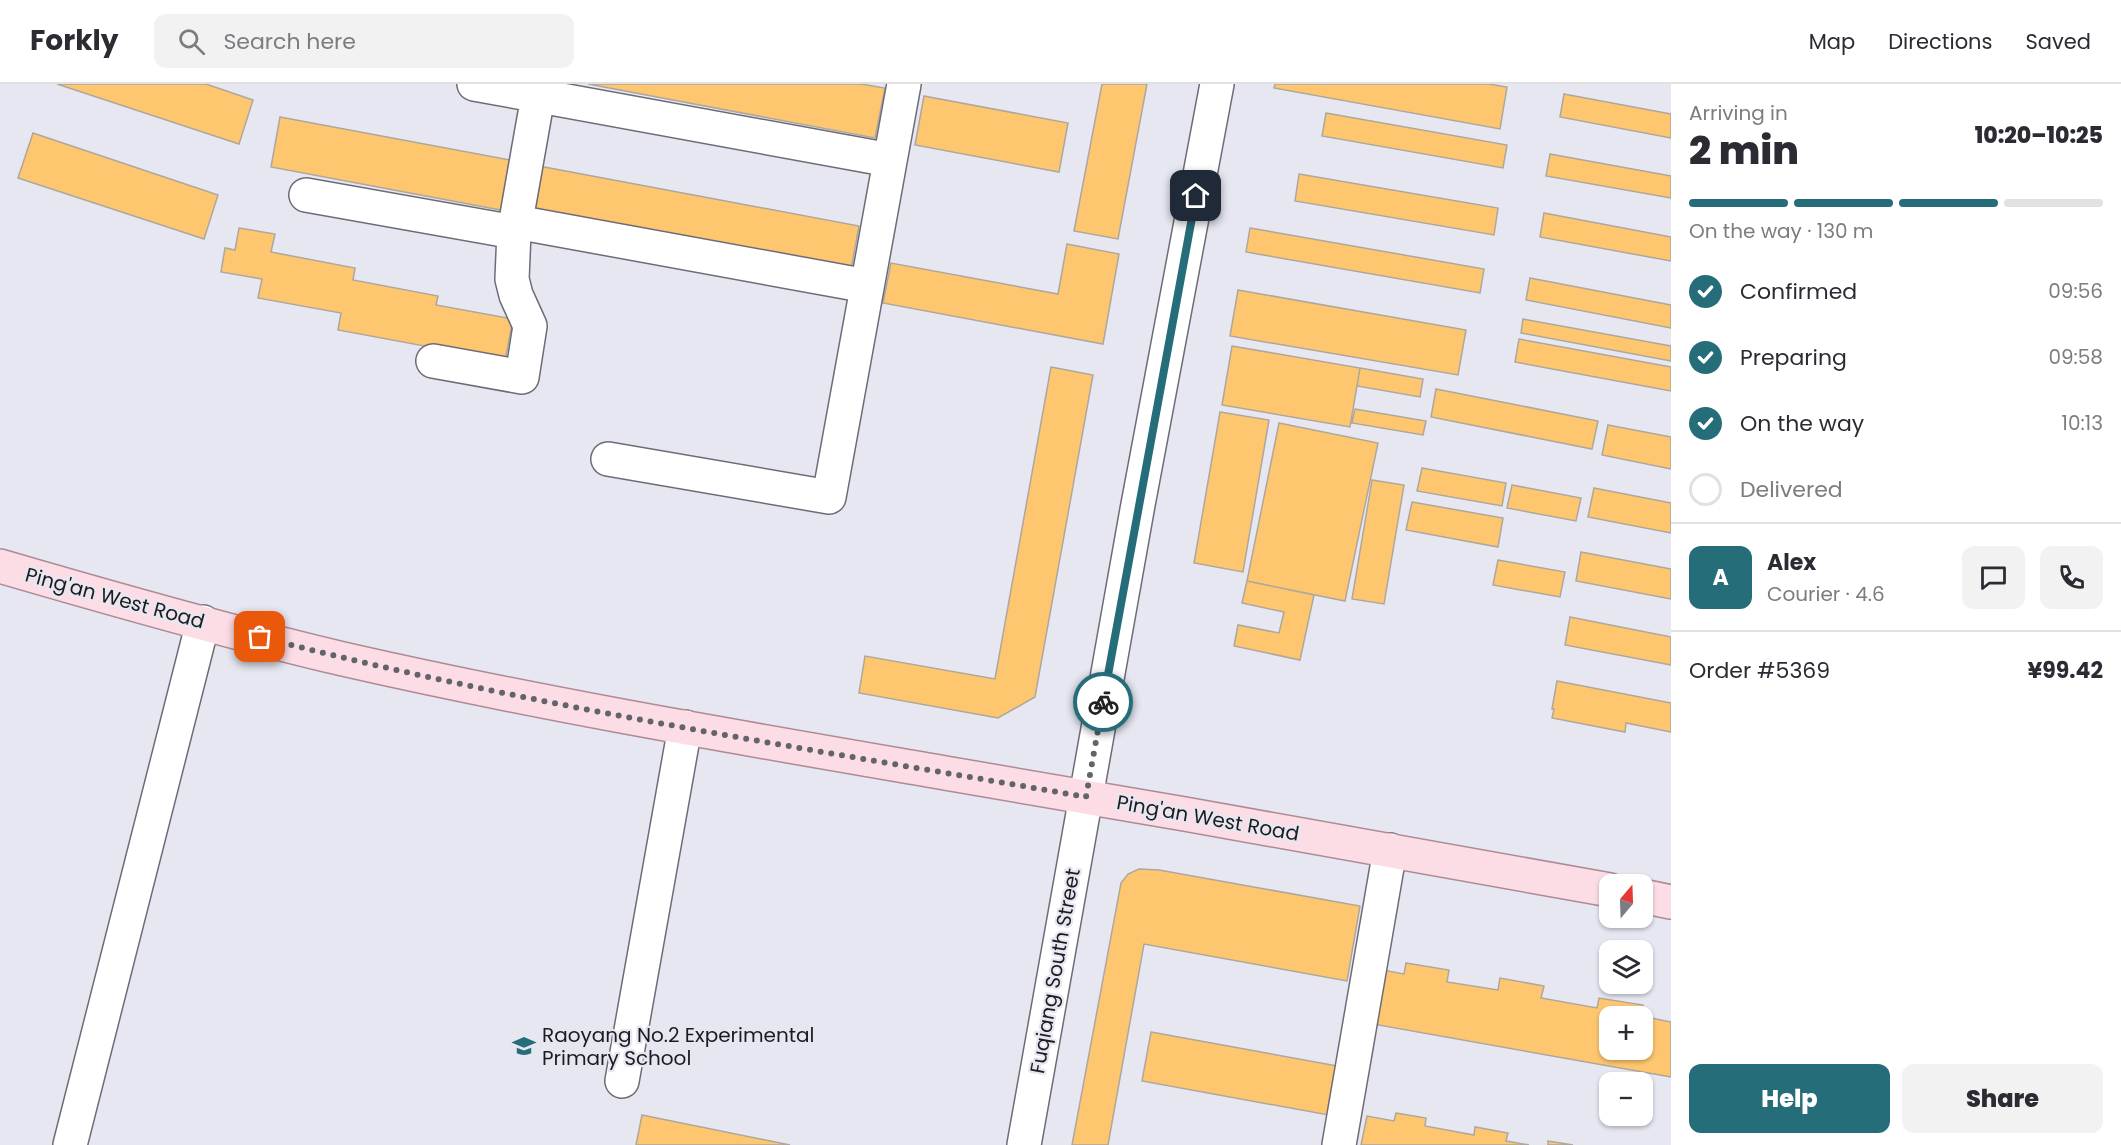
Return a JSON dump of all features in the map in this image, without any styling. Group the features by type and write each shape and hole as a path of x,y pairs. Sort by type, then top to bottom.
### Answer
{"main road":[{"name":"Ping'an West Road","path":"0,566 338,658 428,677 685,727 1599,888"},
{"path":"1653,898 1671,902"}],"street":[{"path":"474,84 890,160"},
{"path":"608,459 829,497 904,84"},
{"name":"Fuqiang South Street","path":"1024,1145 1137,510 1217,84"},
{"path":"434,361 522,377 530,326 516,295 512,279 515,227 538,96"},
{"path":"306,195 515,227 867,286"},
{"path":"70,1145 203,622"},
{"path":"622,1081 685,727"},
{"path":"1339,1145 1390,850"}],"building":[{"path":"57,84 206,84 253,100 239,144"},
{"path":"588,84 861,84 885,88 875,138"},
{"path":"1102,84 1147,84 1118,239 1074,231"},
{"path":"1275,84 1489,84 1507,87 1500,129 1274,88"},
{"path":"1564,94 1671,114 1671,138 1560,117"},
{"path":"924,96 1068,123 1059,172 915,145"},
{"path":"1326,113 1507,145 1503,168 1322,136"},
{"path":"280,117 515,161 506,211 271,167"},
{"path":"33,133 218,195 204,239 18,178"},
{"path":"1550,154 1671,176 1671,198 1546,176"},
{"path":"539,166 859,226 850,275 530,215"},
{"path":"1299,174 1498,208 1494,235 1295,201"},
{"path":"1544,213 1671,237 1671,261 1540,237"},
{"path":"239,228 275,234 271,252 355,268 353,280 438,296 436,305 513,319 505,361 338,330 341,313 258,298 262,279 221,272 225,248 235,250"},
{"path":"1250,228 1484,269 1480,293 1246,252"},
{"path":"1067,244 1119,254 1103,344 883,303 891,263 1058,294"},
{"path":"1530,278 1671,305 1671,328 1526,300"},
{"path":"1238,290 1466,330 1458,375 1230,336"},
{"path":"1523,319 1671,346 1671,361 1521,333"},
{"path":"1519,339 1671,367 1671,391 1515,362"},
{"path":"1232,346 1360,368 1350,427 1222,405"},
{"path":"1051,367 1093,375 1035,697 998,718 859,693 865,656 995,679"},
{"path":"1360,368 1423,379 1420,397 1357,386"},
{"path":"1436,389 1598,421 1592,449 1431,417"},
{"path":"1355,409 1426,421 1423,435 1352,423"},
{"path":"1220,412 1269,420 1243,572 1194,563"},
{"path":"1279,423 1378,443 1345,601 1247,581"},
{"path":"1608,425 1671,437 1671,469 1602,455"},
{"path":"1422,468 1506,483 1502,506 1417,491"},
{"path":"1372,480 1404,485 1384,604 1352,599"},
{"path":"1512,485 1581,498 1576,521 1507,508"},
{"path":"1594,488 1671,503 1671,533 1588,517"},
{"path":"1412,502 1503,518 1498,547 1406,530"},
{"path":"1581,552 1671,569 1671,599 1576,581"},
{"path":"1498,560 1565,572 1560,597 1493,585"},
{"path":"1247,581 1314,595 1300,660 1234,646 1238,625 1279,633 1284,612 1242,603"},
{"path":"1570,617 1671,637 1671,665 1565,645"},
{"path":"1557,681 1671,703 1671,732 1626,723 1625,732 1552,718"},
{"path":"1139,869 1159,870 1360,906 1347,981 1144,944 1108,1145 1072,1145 1121,883 1128,874"},
{"path":"1406,963 1449,970 1447,982 1498,990 1500,978 1544,986 1541,998 1597,1008 1599,998 1643,1005 1599,1006 1599,1060 1653,1060 1653,1018 1671,1022 1671,1077 1367,1023 1377,969 1404,974"},
{"path":"1151,1032 1343,1067 1334,1116 1142,1081"},
{"path":"1396,1113 1426,1118 1425,1126 1474,1135 1475,1127 1508,1133 1506,1141 1529,1145 1361,1145 1367,1116 1394,1121"},
{"path":"642,1115 790,1145 636,1145"},
{"path":"1548,1141 1573,1145 1548,1145"}],"way so far":[{"path":"260,637 338,658 714,733 1086,797 1103,702"}],"place":[{"name":"Raoyang No.2 Experimental Primary School","path":"524,1046"}],"route":[{"path":"1103,702 1196,196"}]}
